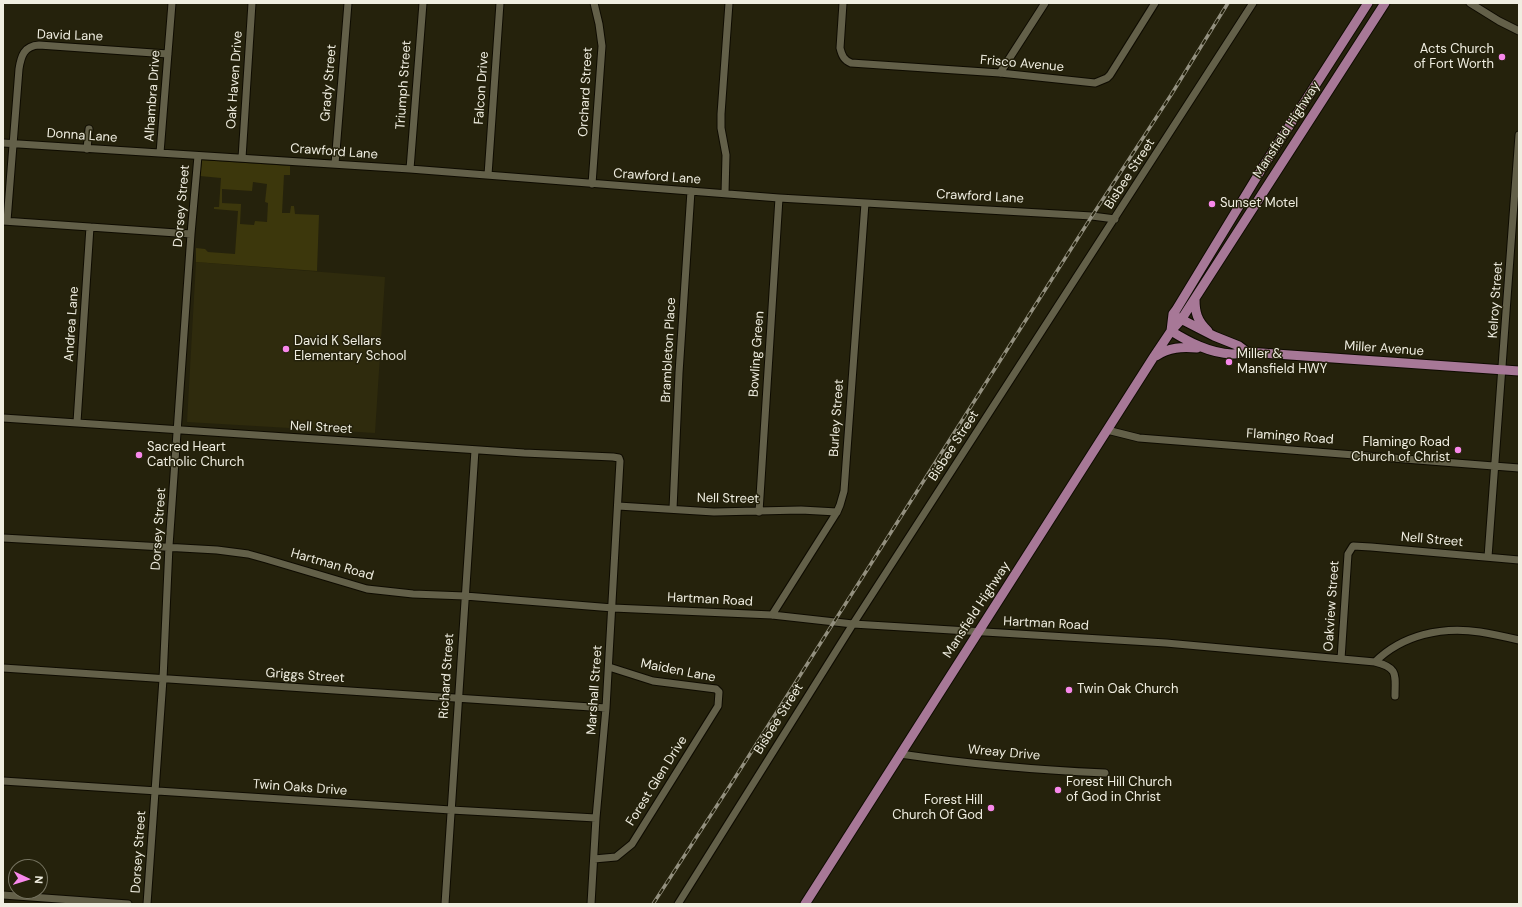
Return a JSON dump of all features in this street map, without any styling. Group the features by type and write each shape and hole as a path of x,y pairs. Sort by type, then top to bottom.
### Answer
{"main road":[{"name":"Mansfield Highway","path":"1171,330 1173,314 1261,170 1368,3"},
{"name":"Mansfield Highway","path":"805,904 1171,330 1182,320 1272,177 1385,3"},
{"path":"1261,170 1272,177"},
{"path":"1195,299 1196,317 1201,325 1214,336"},
{"name":"Miller Avenue","path":"1173,314 1182,320 1247,352"},
{"name":"Miller Avenue","path":"1171,330 1188,341 1204,348 1232,354 1247,352 1519,370"},
{"path":"1153,358 1165,350 1176,347 1204,348"}],"street":[{"name":"Alhambra Drive","path":"172,3 160,153 198,156"},
{"name":"Oak Haven Drive","path":"242,158 252,3"},
{"name":"Grady Street","path":"335,164 348,3"},
{"name":"Triumph Street","path":"410,169 423,3"},
{"name":"Falcon Drive","path":"488,175 500,3"},
{"name":"Orchard Street","path":"592,184 602,46 594,3"},
{"path":"725,193 726,155 721,128 721,114 729,3"},
{"name":"Frisco Avenue","path":"843,3 840,48 846,61 851,63 1000,73 1095,83 1107,78 1155,3"},
{"path":"1000,73 1045,3"},
{"name":"Bisbee Street","path":"678,904 853,624 1253,3"},
{"path":"1470,3 1499,21 1519,31"},
{"name":"David Lane","path":"5,221 20,60 26,49 30,46 39,45 168,54"},
{"path":"88,149 89,129"},
{"name":"Kelroy Street","path":"1488,557 1496,466 1519,135"},
{"name":"Donna Lane","path":"3,143 160,153"},
{"name":"Crawford Lane","path":"198,156 410,169 779,198 1092,216 1115,219"},
{"name":"Dorsey Street","path":"147,904 163,679 169,546 198,156"},
{"name":"Brambleton Place","path":"673,509 679,373 692,192"},
{"name":"Bowling Green","path":"759,512 779,198"},
{"name":"Burley Street","path":"772,615 837,512 844,491 865,203"},
{"path":"5,221 191,234"},
{"name":"Andrea Lane","path":"77,422 90,227"},
{"name":"Nell Street","path":"3,418 524,454 613,457 619,458 620,477"},
{"name":"Flamingo Road","path":"1107,430 1138,438 1519,468"},
{"name":"Richard Street","path":"445,904 475,450"},
{"name":"Marshall Street","path":"592,904 596,818 609,668 620,477"},
{"name":"Nell Street","path":"618,506 714,512 800,510 837,512"},
{"name":"Hartman Road","path":"3,538 169,546 248,554 311,571 367,589 413,594 465,596 613,608 772,615 853,624 1160,643 1375,662 1387,665 1393,671 1395,676 1395,696"},
{"name":"Nell Street","path":"1348,554 1352,546 1360,546 1519,560"},
{"name":"Oakview Street","path":"1341,659 1348,554"},
{"path":"1375,662 1383,654 1407,640 1434,632 1457,630 1480,632 1519,640"},
{"name":"Griggs Street","path":"3,668 606,708"},
{"name":"Maiden Lane","path":"609,668 653,681 716,689 720,692"},
{"name":"Forest Glen Drive","path":"594,859 616,857 632,844 718,706 720,692"},
{"name":"Wreay Drive","path":"900,754 934,759 1105,774"},
{"name":"Twin Oaks Drive","path":"3,781 596,818"},
{"path":"48,898 128,904"}],"shaded area":[{"path":"202,160 290,166 290,175 284,175 282,213 290,213 291,206 294,206 295,214 319,215 317,271 196,262 196,248 205,249 208,252 235,254 238,211 214,209 214,207 219,207 221,178 200,176","holes":["253,182 267,184 265,202 268,203 267,222 255,221 254,225 240,224 241,204 222,203 222,189 252,191"]},
{"name":"David K Sellars Elementary School","path":"196,262 385,277 375,433 187,422"}],"railway":[{"path":"653,904 731,784 1092,216 1171,95 1228,3"}],"place":[{"name":"Acts Church of Fort Worth","path":"1502,57"},
{"name":"Sunset Motel","path":"1212,204"},
{"name":"David K Sellars Elementary School","path":"286,349"},
{"name":"Miller & Mansfield HWY","path":"1229,362"},
{"name":"Flamingo Road Church of Christ","path":"1458,450"},
{"name":"Sacred Heart Catholic Church","path":"139,455"},
{"name":"Twin Oak Church","path":"1069,690"},
{"name":"Forest Hill Church of God in Christ","path":"1058,790"},
{"name":"Forest Hill Church Of God","path":"991,808"}]}
